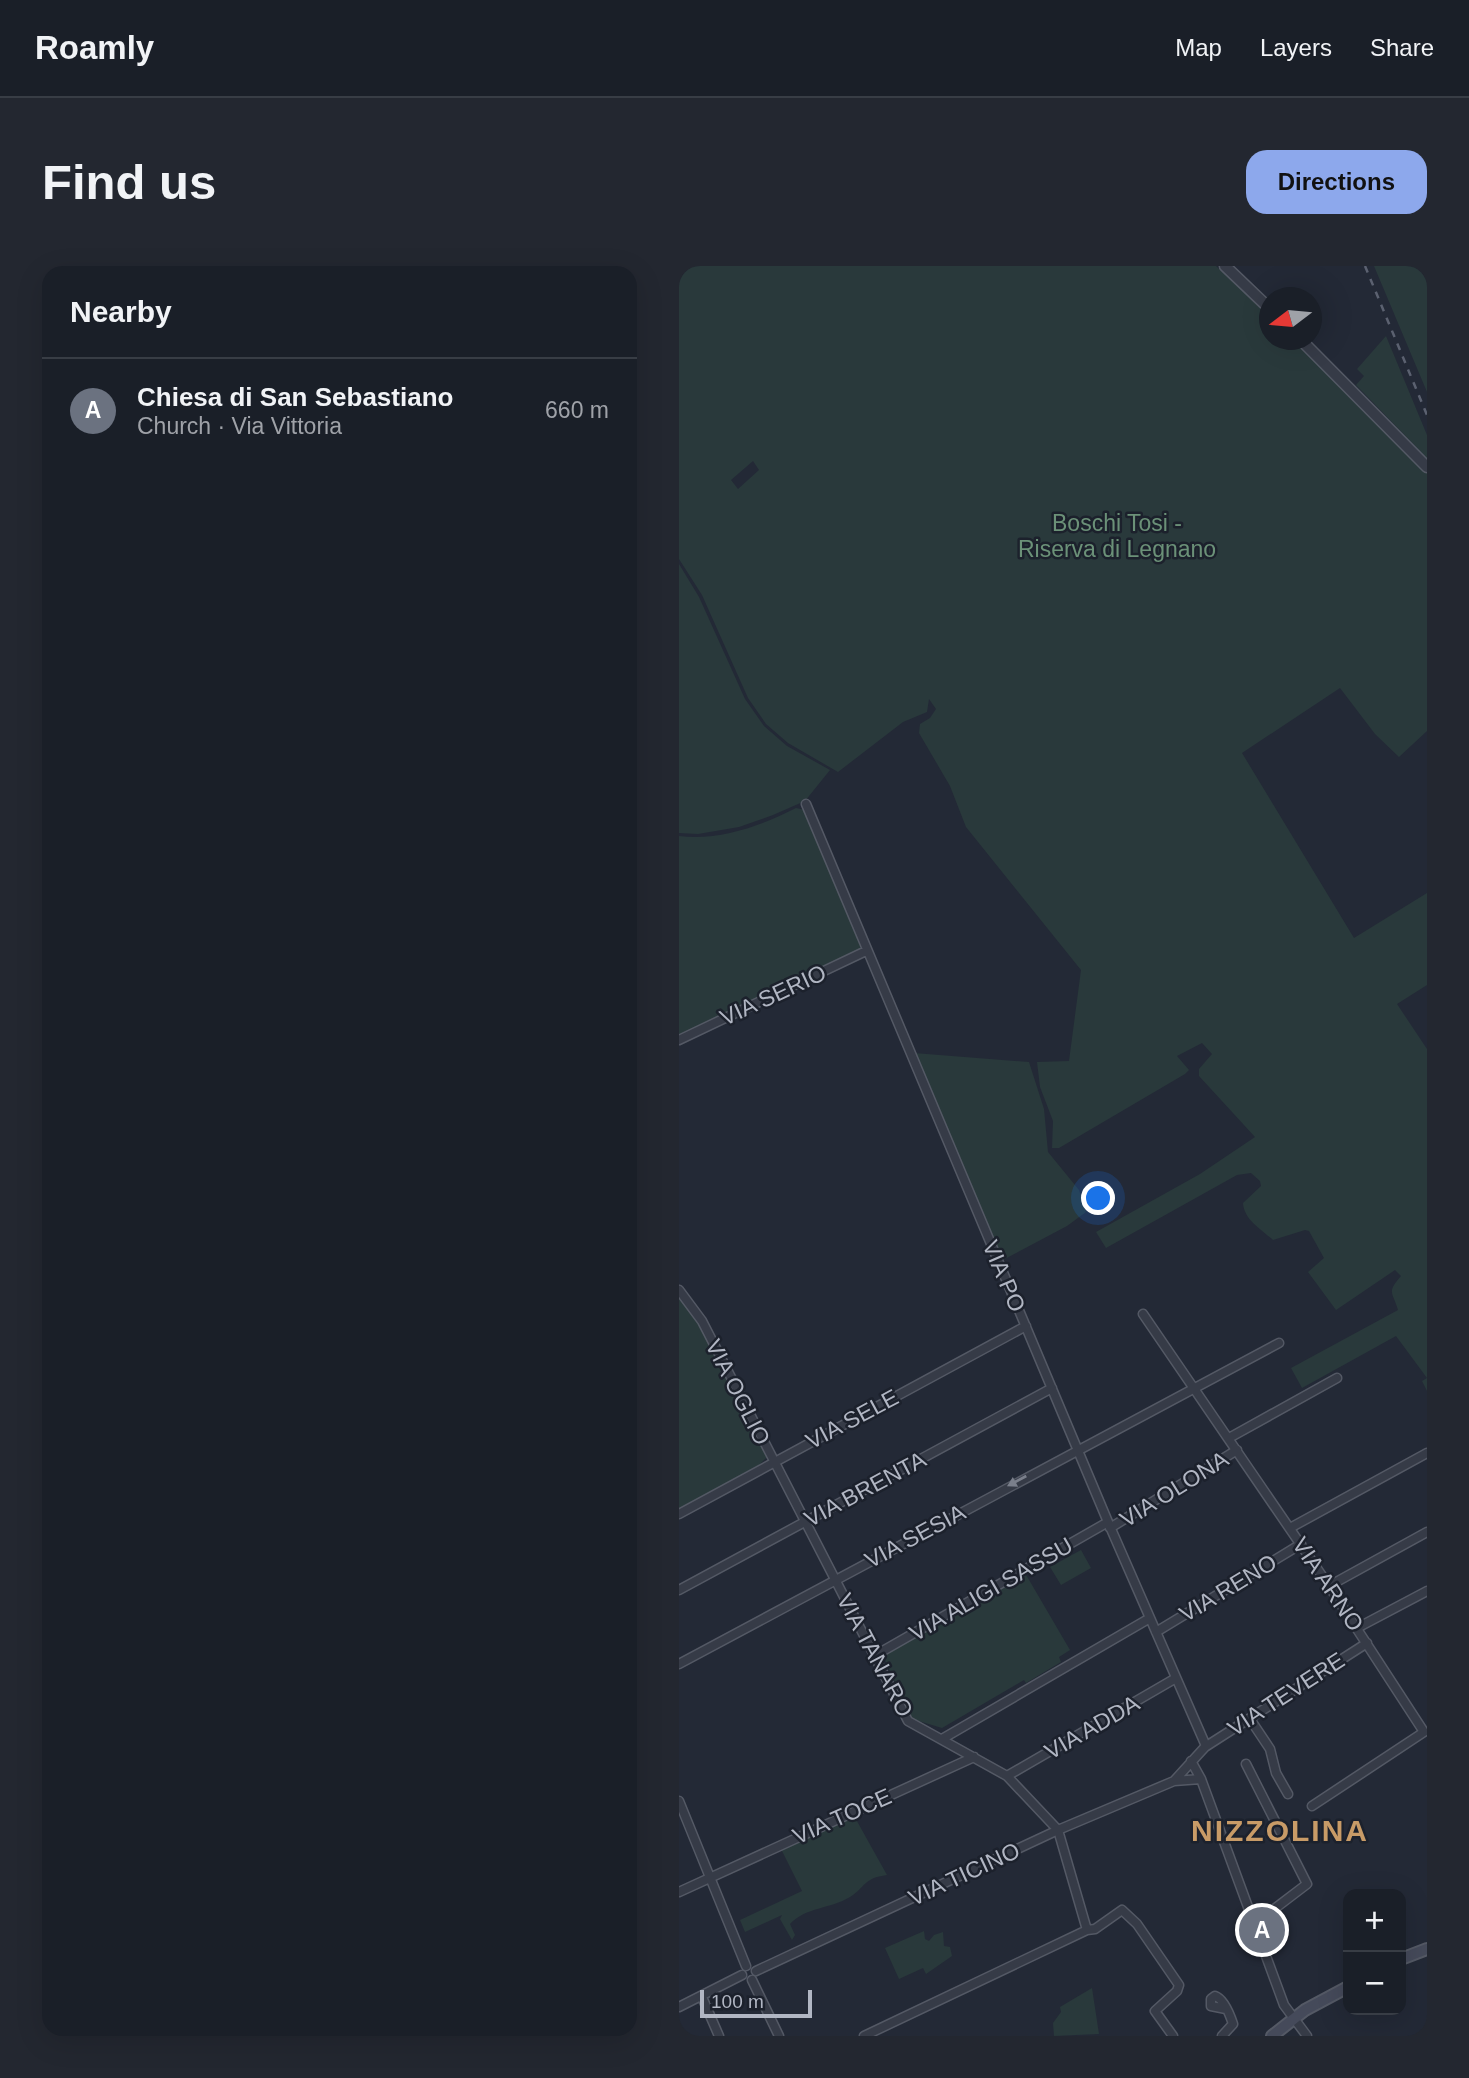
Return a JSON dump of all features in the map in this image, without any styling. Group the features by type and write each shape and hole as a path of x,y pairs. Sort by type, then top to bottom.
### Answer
{"main road":[{"path":"1406,1957 1427,1949"},
{"path":"1272,2036 1292,2018 1343,1990"}],"street":[{"path":"1225,266 1259,298"},
{"path":"1311,350 1427,467"},
{"name":"VIA PO","path":"806,804 1109,1525 1206,1746"},
{"name":"VIA SERIO","path":"679,1040 866,951"},
{"name":"VIA OGLIO","path":"679,1290 702,1321 773,1461"},
{"name":"VIA ARNO","path":"1143,1314 1301,1544 1424,1732 1312,1805"},
{"name":"VIA SELE","path":"679,1514 1026,1326"},
{"name":"VIA SESIA","path":"679,1664 1077,1448 1279,1343"},
{"path":"1229,1438 1337,1378"},
{"name":"VIA BRENTA","path":"679,1590 1052,1388"},
{"name":"VIA OLONA","path":"1109,1525 1237,1450"},
{"path":"1290,1528 1427,1453"},
{"name":"VIA TANARO","path":"773,1461 909,1723 1007,1776 1058,1830"},
{"name":"VIA ALIGI SASSU","path":"874,1656 1109,1525"},
{"path":"1329,1586 1427,1532"},
{"name":"VIA RENO","path":"1156,1632 1301,1544"},
{"path":"1357,1628 1427,1591"},
{"path":"942,1740 1150,1618"},
{"name":"VIA TEVERE","path":"1174,1781 1206,1746 1367,1643"},
{"name":"VIA ADDA","path":"1007,1776 1176,1678"},
{"path":"1250,1718 1269,1749 1276,1773 1288,1794"},
{"name":"VIA TOCE","path":"679,1892 974,1756"},
{"path":"1191,1761 1201,1779 1284,2006 1307,2036"},
{"path":"1246,1765 1307,1884 1265,1916 1252,1920"},
{"path":"1185,1768 1184,1777 1190,1782"},
{"path":"1174,1781 1190,1782 1201,1779"},
{"name":"VIA TICINO","path":"756,1971 1058,1830 1174,1781"},
{"path":"679,2007 742,1975 746,1966 680,1804"},
{"path":"1058,1830 1087,1930"},
{"path":"864,2036 1087,1930 1095,1929 1119,1911 1129,1914 1179,1985 1177,1991 1155,2011 1173,2036"},
{"path":"746,1966 751,1965 756,1971 752,1980"},
{"path":"742,1975 752,1980 779,2036"},
{"path":"702,1997 719,2036"},
{"path":"1222,2036 1233,2024 1226,2009"}],"green space":[{"name":"Boschi Tosi - Riserva di Legnano","path":"679,266 1216,266 1259,306 1259,350 1305,350 1427,473 1427,731 1399,757 1375,734 1340,688 1242,753 1354,938 1427,893 1427,985 1397,1004 1427,1049 1427,1378 1396,1336 1302,1388 1291,1368 1398,1310 1392,1289 1401,1276 1395,1270 1336,1310 1308,1272 1324,1258 1309,1231 1273,1240 1246,1214 1243,1203 1261,1186 1260,1181 1251,1173 1237,1175 1106,1248 1096,1232 1200,1174 1255,1137 1199,1076 1199,1069 1212,1054 1202,1043 1177,1056 1189,1070 1185,1074 1059,1148 1052,1148 1053,1121 1040,1087 1037,1062 1069,1061 1081,970 966,827 950,786 919,733 920,724 930,718 936,709 929,699 927,712 903,722 838,772 788,743 766,724 748,698 702,595 679,559","holes":["753,461 759,470 738,489 731,480"]},
{"path":"1374,266 1427,266 1427,392"},
{"path":"1386,336 1427,435 1427,458 1356,385 1364,376 1357,369"},
{"path":"679,564 699,597 745,699 764,726 787,746 830,770 805,801 739,827 698,834 679,833"},
{"path":"796,808 805,810 862,950 679,1036 679,836 709,836 739,831"},
{"path":"914,1053 1029,1062 1044,1109 1048,1152 1079,1190 1086,1212 1067,1226 1001,1261"},
{"path":"679,1292 695,1313 768,1456 759,1465 679,1509"},
{"path":"1427,1378 1427,1391 1422,1381"},
{"path":"1081,1550 1091,1568 1061,1585 1050,1567"},
{"path":"1025,1573 1070,1650 1059,1657 1061,1662 1026,1683 1024,1680 942,1728 912,1719 883,1656"},
{"path":"853,1814 887,1875 869,1881 842,1901 796,1918 790,1924 795,1935 792,1940 780,1919 782,1915 745,1932 740,1920 802,1891 780,1847"},
{"path":"924,1931 925,1939 929,1941 934,1935 943,1932 944,1946 950,1947 952,1956 926,1974 923,1968 899,1979 885,1948"},
{"path":"1092,1988 1099,2034 1054,2036 1053,2023 1061,2012 1060,2007"}],"railway":[{"path":"1365,266 1427,415"}],"place":[{"name":"Chiesa di San Sebastiano","path":"1262,1930"}],"district":[{"name":"NIZZOLINA","path":"1280,1830"}]}
